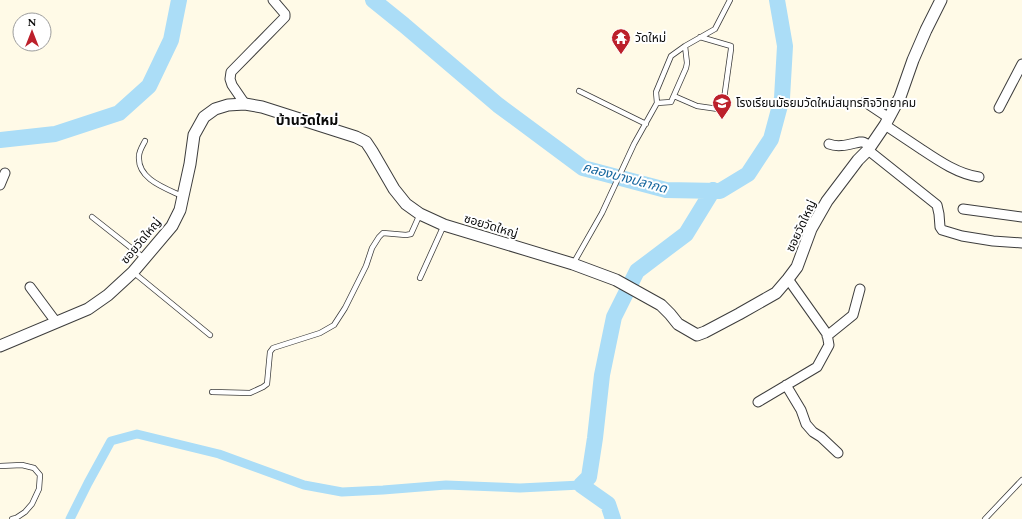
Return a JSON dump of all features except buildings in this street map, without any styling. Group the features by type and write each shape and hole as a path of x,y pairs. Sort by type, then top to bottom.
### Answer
{"street":[{"path":"245,104 232,85 230,79 232,72 285,17 285,14 274,0"},
{"name":"ซอยวัดใหญ่","path":"0,346 88,309 108,295 133,272 172,226 180,210 190,164 194,135 204,118 214,110 228,105 245,104 262,107 356,137 366,142 394,189 406,204 420,214 444,225 573,264 616,280 661,305 678,324 697,335 732,318 776,293 797,267 811,229 827,201 869,148 887,122 900,97 913,60 941,0"},
{"path":"999,108 1021,67"},
{"path":"865,102 887,122 938,160 954,170 979,177"},
{"path":"829,144 840,146 863,142 937,205 942,230 962,236 993,241 1022,243"},
{"path":"0,185 5,173"},
{"path":"963,209 1022,217"},
{"path":"758,402 817,367 829,345 827,334 788,279"},
{"path":"30,287 56,322"},
{"path":"827,336 853,315 860,289"},
{"path":"786,385 801,410 806,424 813,432 821,437 838,453"}],"lane":[{"path":"573,264 602,213 634,144 657,103 656,92 672,56 685,46 715,29 730,0"},
{"path":"674,96 697,106 718,109 723,106 732,49 731,46 700,37"},
{"path":"657,103 671,102 674,96 686,68 687,63 685,46"},
{"path":"578,91 646,124"},
{"path":"145,141 139,154 139,162 147,177 160,186 184,196"},
{"path":"212,392 250,393 267,384 270,352 273,348 320,333 334,325 345,308 366,266 372,248 379,237 383,233 411,234 420,214"},
{"path":"92,217 145,258"},
{"path":"420,278 444,225"},
{"path":"133,272 210,335"},
{"path":"0,466 22,465 34,468 40,475 39,489 32,504 25,512 12,519"},
{"path":"985,519 1022,480"}],"waterway":[{"name":"คลองบางปลากด","path":"0,140 55,134 119,113 149,86 171,40 179,0"},
{"name":"คลองบางปลากด","path":"373,0 498,105 583,168 666,190 720,191 748,174 771,139 782,98 785,46 777,0"},
{"path":"613,519 608,504 581,485 589,477 602,375 614,317 637,271 686,234 713,190"},
{"path":"70,519 111,441 137,434 219,454 304,485 342,492 446,485 520,488 581,485"}],"place":[{"name":"วัดใหม่","path":"621,55"},
{"name":"โรงเรียนมัธยมวัดใหม่สมุทรกิจวิทยาคม","path":"722,120"}],"district":[{"name":"บ้านวัดใหม่","path":"307,120"}]}
